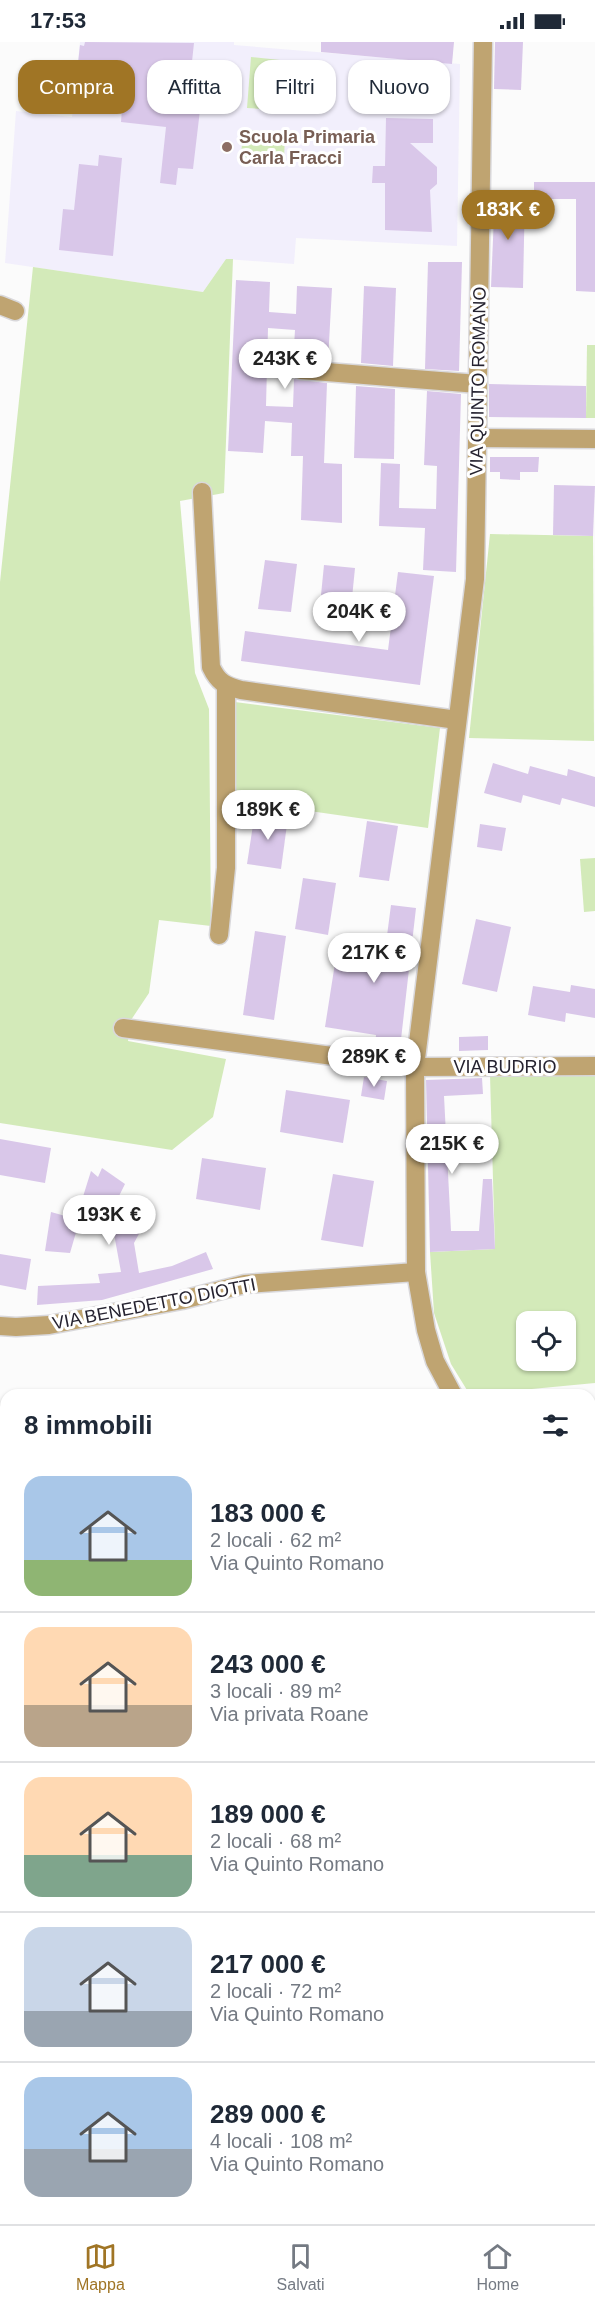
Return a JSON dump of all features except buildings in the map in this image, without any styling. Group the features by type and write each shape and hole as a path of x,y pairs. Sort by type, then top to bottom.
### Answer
{"street":[{"name":"VIA QUINTO ROMANO","path":"450,1389 435,1361 426,1330 417,1272 415,1067 475,579 483,42"},
{"path":"301,370 478,384"},
{"path":"477,438 595,439"},
{"path":"202,492 211,667 217,680 226,686 241,690 457,720"},
{"path":"219,935 226,868 226,686"},
{"path":"123,1028 415,1067"},
{"name":"VIA BUDRIO","path":"415,1067 595,1066"},
{"name":"VIA BENEDETTO DIOTTI","path":"0,1326 49,1325 182,1300 245,1284 417,1272"}],"shaded area":[{"path":"80,42 234,42 234,45 412,60 348,60 348,114 450,114 450,63 460,64 457,246 296,238 294,264 226,259 203,292 5,263 16,111 18,114 72,117 72,114 135,114 135,60 78,60"}],"green space":[{"path":"251,57 280,60 254,60 254,108 247,108"},
{"path":"243,130 285,133 284,160 241,157"},
{"path":"226,259 233,259 224,493 180,501 195,673 209,709 211,926 159,920 149,993 131,1020 128,1041 226,1059 213,1117 172,1150 0,1123 0,582 33,267 203,292"},
{"path":"587,345 595,345 595,418 586,418"},
{"path":"490,534 593,536 594,741 469,738"},
{"path":"235,702 440,728 428,828 234,800"},
{"path":"595,858 595,911 584,912 580,859"},
{"path":"490,1075 595,1075 595,1383 532,1389 466,1389 451,1364 434,1313 430,1252 495,1249"}],"place":[{"name":"Scuola Primaria Carla Fracci","path":"227,147"}]}
